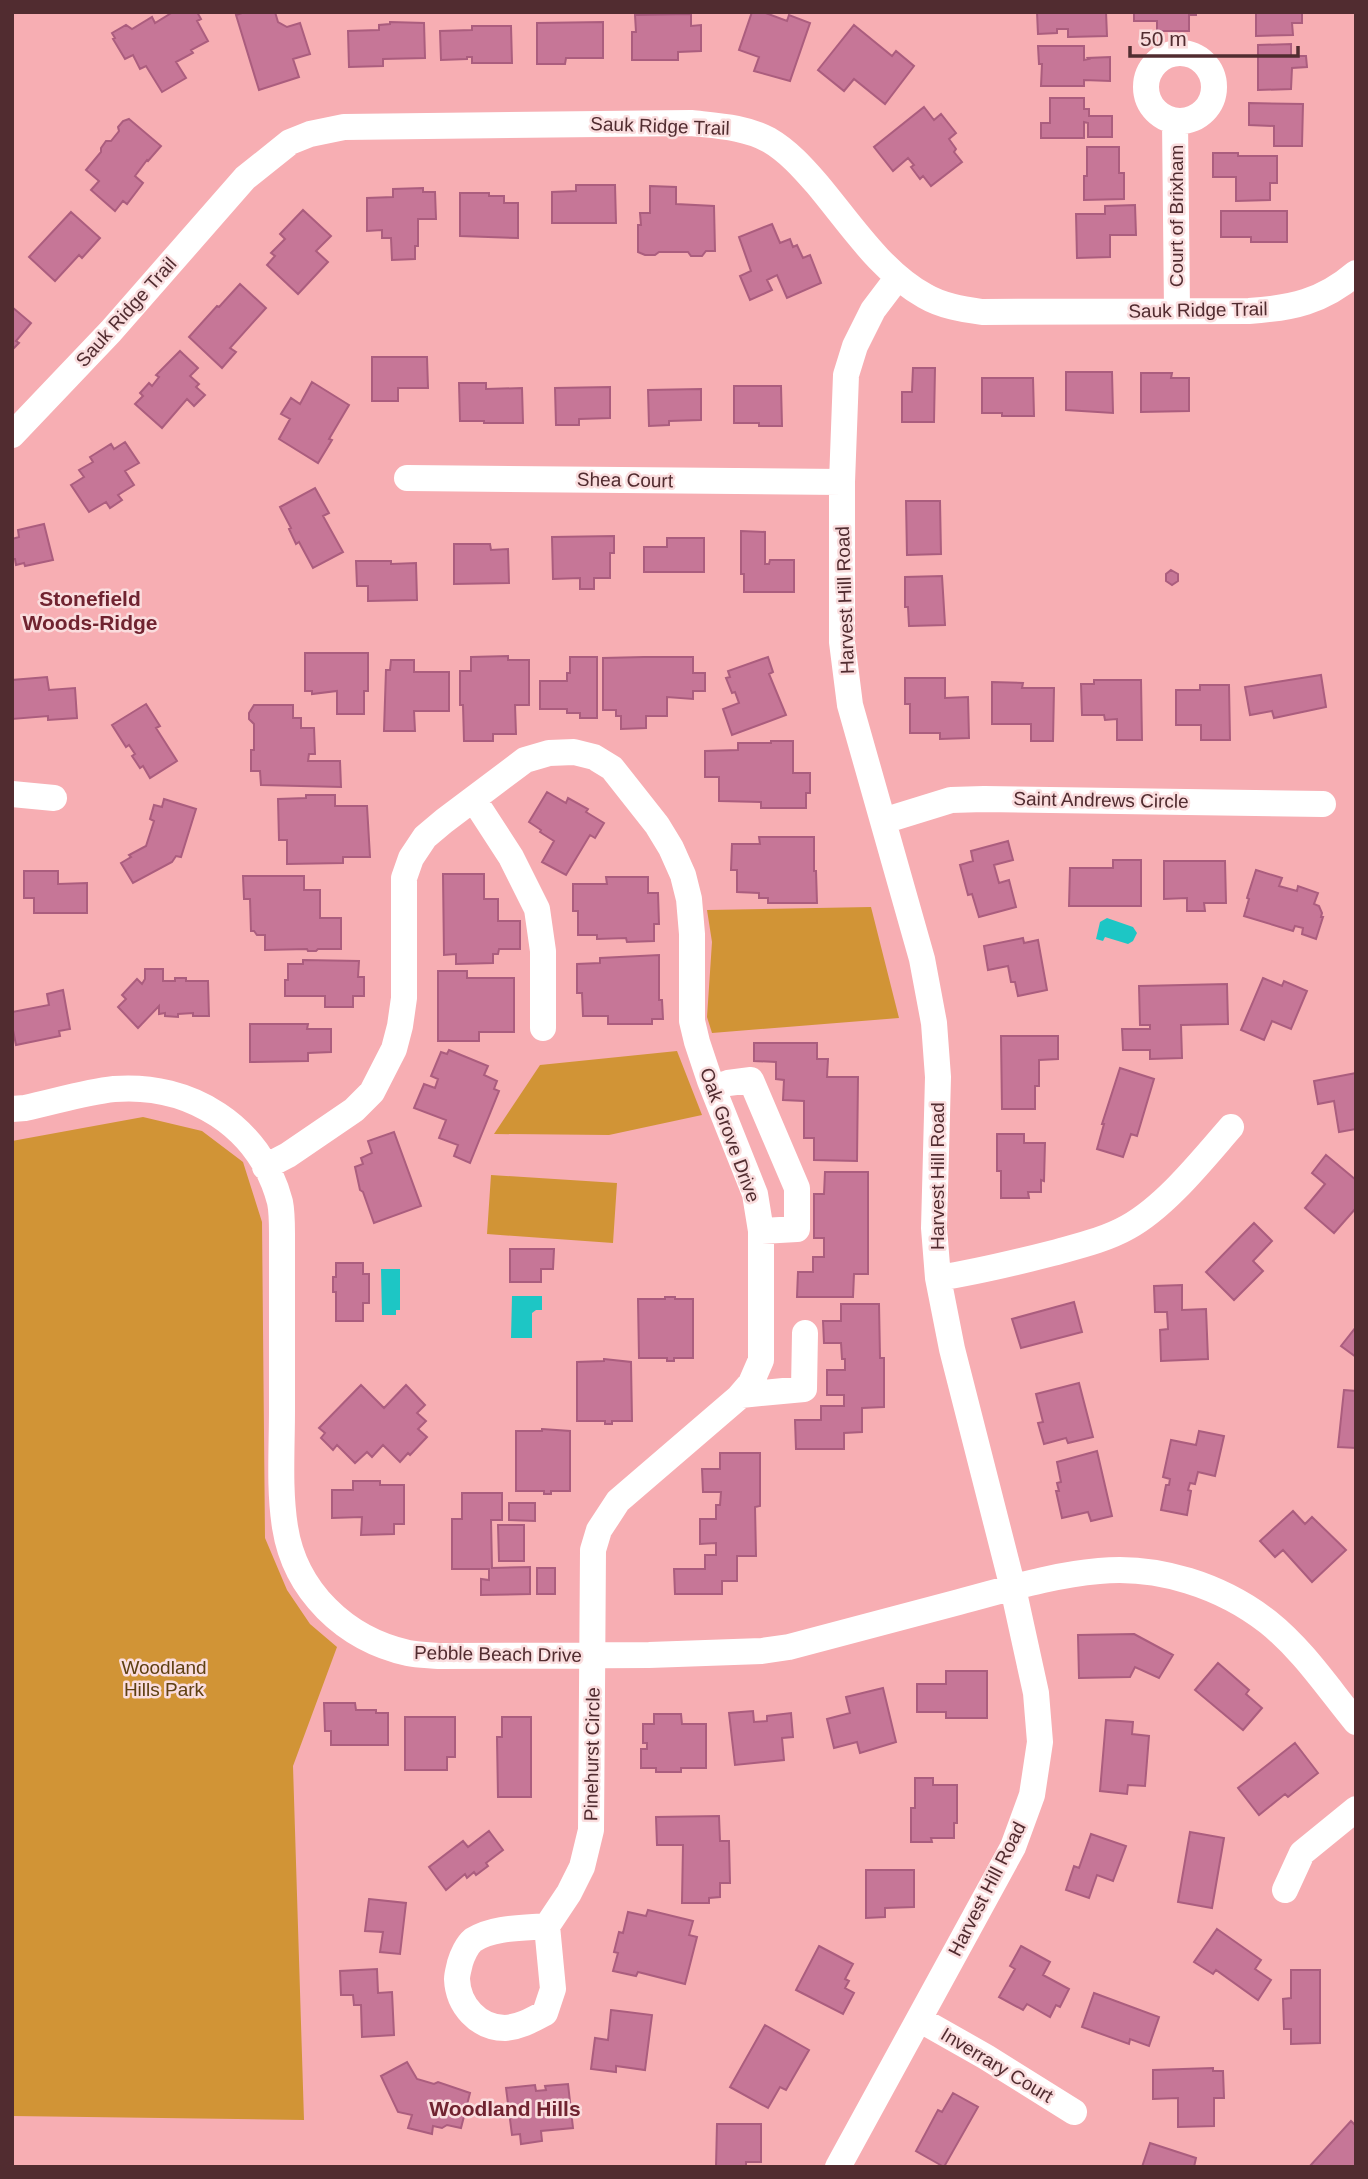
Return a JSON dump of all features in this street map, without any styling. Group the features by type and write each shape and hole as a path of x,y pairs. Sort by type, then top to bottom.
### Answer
{"street":[{"name":"Court of Brixham","path":"1175,121 1177,310"},
{"name":"Sauk Ridge Trail","path":"12,435 111,331 245,178 290,142 310,134 344,127 677,123 733,127 771,141 789,155 842,213 878,260 898,277 925,296 953,307 982,312 1276,309 1307,303 1332,291 1356,274"},
{"name":"Harvest Hill Road","path":"838,2167 1013,1846 1032,1795 1040,1742 1036,1693 1013,1588 952,1349 938,1278 934,1228 938,1077 934,1023 922,959 850,705 842,642 842,482 846,375 855,346 873,310 898,277"},
{"name":"Shea Court","path":"407,478 842,482"},
{"name":"Oak Grove Drive","path":"265,1167 288,1155 354,1110 372,1092 394,1049 404,998 404,878 411,858 425,837 525,760 549,753 574,752 594,757 612,768 657,825 683,875 692,934 692,1021 713,1088 755,1194 761,1231 761,1360 751,1383 741,1395 643,1478 607,1515 593,1550 593,1656"},
{"path":"12,794 54,799"},
{"path":"474,800 511,857 537,909 544,951 543,1028"},
{"name":"Saint Andrews Circle","path":"883,821 951,800 1323,804"},
{"path":"713,1088 751,1080 797,1188 797,1229 761,1231"},
{"name":"Pebble Beach Drive","path":"12,1109 111,1089 139,1089 178,1095 201,1104 237,1128 265,1167 280,1203 282,1234 282,1485 285,1527 292,1553 317,1600 335,1618 360,1635 391,1648 439,1656 593,1656 762,1651 789,1647 1053,1578 1128,1570 1201,1584 1242,1604 1268,1622 1299,1650 1356,1722"},
{"path":"938,1278 984,1271 1035,1258 1098,1240 1129,1227 1153,1210 1231,1127"},
{"path":"741,1395 804,1389 805,1333"},
{"name":"Pinehurst Circle","path":"547,1926 582,1867 591,1830 593,1656"},
{"path":"1285,1890 1302,1853 1356,1809"},
{"name":"Inverrary Court","path":"919,2020 986,2057 1074,2112"}],"green space":[{"path":"871,907 899,1018 712,1033 707,1017 712,942 707,910"},
{"path":"677,1051 702,1115 609,1135 494,1134 540,1065"},
{"name":"Woodland Hills Park","path":"143,1117 202,1131 243,1162 262,1222 265,1538 287,1590 310,1624 337,1647 293,1766 304,2120 12,2116 12,1141"},
{"path":"491,1175 617,1183 613,1243 487,1234"}],"water":[{"path":"1107,918 1133,927 1137,933 1133,941 1128,944 1105,937 1103,941 1096,939 1100,922"},
{"path":"381,1269 400,1269 400,1310 396,1310 396,1315 382,1315"},
{"path":"512,1296 542,1296 542,1310 532,1313 532,1338 511,1338"}],"building":[{"path":"173,12 197,12 201,19 197,21 208,41 176,62 186,78 162,92 146,66 140,69 133,55 125,59 112,33 126,25 132,29 152,17 155,23"},
{"path":"245,12 275,12 278,22 287,27 300,23 310,54 293,59 299,77 259,90 236,15"},
{"path":"752,12 763,12 787,21 789,15 810,23 790,81 754,71 759,57 739,50"},
{"path":"1037,12 1106,12 1107,36 1068,37 1068,29 1057,29 1057,33 1038,34"},
{"path":"1134,12 1196,12 1196,15 1189,15 1189,31 1157,31 1157,21 1134,21"},
{"path":"1256,12 1302,12 1302,23 1292,23 1293,35 1256,36"},
{"path":"691,14 691,26 701,25 701,51 678,52 678,60 632,60 632,32 636,32 635,15"},
{"path":"390,22 424,23 425,58 383,59 383,66 349,67 348,31 379,30 379,25"},
{"path":"603,22 603,58 566,58 565,64 537,64 537,23"},
{"path":"854,25 892,56 896,51 914,66 885,104 854,79 844,91 818,70"},
{"path":"472,26 511,26 512,63 472,63 472,57 441,60 440,31 472,30"},
{"path":"1291,44 1291,56 1306,56 1307,67 1292,68 1291,89 1258,90 1258,45"},
{"path":"1038,46 1084,46 1084,60 1110,57 1110,81 1084,80 1084,86 1041,86 1042,64 1039,64"},
{"path":"1050,98 1084,98 1084,109 1089,109 1089,116 1112,116 1112,137 1088,137 1088,123 1084,122 1084,138 1041,138 1041,123 1050,123"},
{"path":"1249,103 1303,104 1302,146 1274,146 1274,126 1249,125"},
{"path":"924,107 934,120 941,114 956,133 949,139 962,162 931,186 923,176 920,179 908,158 893,171 874,147"},
{"path":"129,119 161,146 135,176 143,183 127,204 123,201 115,211 91,190 99,181 86,170 101,152 106,141 111,141 119,131 118,127"},
{"path":"1087,147 1119,147 1119,173 1124,173 1124,199 1084,200"},
{"path":"1213,153 1277,156 1277,183 1270,183 1270,200 1236,201 1236,177 1213,177"},
{"path":"576,185 615,185 616,223 552,223 552,192 576,191"},
{"path":"650,186 676,187 676,204 714,206 715,251 706,251 702,256 691,256 688,252 645,255 638,252 640,213 650,213"},
{"path":"423,188 423,192 435,192 436,219 418,219 415,259 392,260 391,238 382,238 382,230 367,231 367,198 393,197 393,189"},
{"path":"460,193 489,193 489,196 504,196 504,203 518,203 518,238 460,236"},
{"path":"1135,205 1136,235 1110,235 1110,257 1077,258 1076,214 1105,214 1105,206"},
{"path":"303,210 331,236 316,251 328,262 298,294 267,265 275,256 271,253 285,239 280,234"},
{"path":"1221,211 1287,211 1287,242 1251,242 1251,237 1221,237"},
{"path":"71,212 100,238 82,258 79,255 55,281 29,257"},
{"path":"772,224 780,243 790,239 793,247 797,245 803,258 810,255 821,283 787,298 777,275 767,280 772,290 750,300 740,276 751,271 739,237"},
{"path":"240,284 266,308 230,348 236,352 222,368 189,337"},
{"path":"12,307 31,323 12,350"},
{"path":"180,351 198,368 190,376 199,384 196,387 205,395 194,406 187,399 162,428 135,404 143,396 140,393 149,383 152,386 159,377 156,375"},
{"path":"372,357 427,357 428,388 398,388 398,401 372,401"},
{"path":"913,368 935,368 934,422 902,422 902,392 912,392"},
{"path":"1066,372 1112,372 1113,413 1066,410"},
{"path":"1141,373 1172,373 1171,378 1189,378 1189,411 1141,412"},
{"path":"982,378 1033,378 1034,416 982,413"},
{"path":"312,382 349,405 318,463 279,439 290,419 281,414 291,398 300,404"},
{"path":"459,383 486,383 486,389 522,388 523,423 460,421"},
{"path":"734,386 781,386 782,426 734,423"},
{"path":"610,387 610,418 579,419 579,425 556,425 555,388"},
{"path":"701,389 701,420 669,421 669,425 649,426 648,390"},
{"path":"125,442 139,463 125,471 134,485 118,495 122,500 110,508 106,502 89,512 71,485 84,477 79,470 93,462 90,457 111,444 114,449"},
{"path":"315,488 329,513 323,516 343,552 313,568 299,542 296,544 280,507"},
{"path":"906,501 940,501 941,554 907,555"},
{"path":"44,524 53,560 25,566 24,563 16,565 15,559 12,559 12,539 19,537 18,530"},
{"path":"741,531 765,532 765,564 769,564 770,560 794,560 794,592 744,592 744,574 741,574"},
{"path":"614,536 614,553 610,553 610,578 594,578 594,589 580,589 580,578 553,579 552,537"},
{"path":"667,538 704,538 704,572 644,572 644,547 667,547"},
{"path":"454,544 490,544 491,550 508,549 509,583 454,584"},
{"path":"356,561 416,563 417,600 368,601 368,586 357,586"},
{"path":"1171,570 1178,574 1178,581 1172,585 1166,581 1166,574"},
{"path":"942,576 945,625 909,626 908,607 905,607 905,577"},
{"path":"305,653 368,653 368,691 364,691 364,714 337,714 337,691 312,694 312,691 305,691"},
{"path":"508,656 508,660 529,660 529,705 515,705 516,734 493,734 493,741 464,741 460,671 471,671 471,657"},
{"path":"570,657 597,657 597,718 580,718 580,713 567,713 567,709 540,709 540,681 567,681"},
{"path":"693,657 693,673 705,673 705,691 693,691 693,699 667,697 667,716 646,716 646,728 621,729 621,716 616,716 616,710 603,710 603,658"},
{"path":"768,657 773,672 769,674 786,715 732,735 723,709 739,703 726,678 730,677 728,671"},
{"path":"391,660 414,660 414,672 449,672 449,711 414,711 415,731 384,731 386,670 390,670"},
{"path":"1321,675 1326,707 1274,718 1272,711 1250,715 1245,687"},
{"path":"47,677 49,690 75,688 77,718 48,720 48,716 12,719 12,680"},
{"path":"905,678 945,678 945,698 968,697 969,738 940,739 940,733 910,733 910,704 905,704"},
{"path":"1094,680 1141,680 1142,740 1117,740 1117,719 1105,720 1104,715 1082,715 1081,684 1094,684"},
{"path":"992,682 1023,683 1022,688 1054,688 1053,741 1031,741 1031,724 992,724"},
{"path":"1200,685 1229,685 1230,740 1201,740 1201,725 1176,725 1176,690 1200,690"},
{"path":"146,704 160,726 156,728 177,761 150,778 143,766 140,768 132,756 135,754 129,745 126,747 112,725"},
{"path":"254,705 293,705 293,718 301,718 301,728 314,728 315,754 309,754 308,761 340,761 341,787 261,785 260,771 251,771 254,724 249,719 249,713"},
{"path":"793,741 793,773 810,773 810,793 806,793 806,808 761,808 761,802 719,801 719,777 705,777 705,751 738,750 738,743"},
{"path":"547,792 566,803 568,798 588,809 586,812 604,823 595,838 590,835 566,875 542,862 554,841 529,822"},
{"path":"306,795 335,795 335,806 367,806 370,857 343,857 343,863 287,864 287,840 279,840 278,799 306,798"},
{"path":"164,799 196,809 181,857 176,856 172,862 133,883 121,863 131,857 129,855 146,846 154,821 150,819 154,805 162,807"},
{"path":"759,837 814,837 817,903 768,903 768,898 759,898 759,893 737,892 737,870 731,870 732,844 760,844"},
{"path":"1008,841 1013,860 994,865 999,883 1009,880 1016,907 979,917 972,894 968,895 960,865 973,861 971,851"},
{"path":"1113,860 1141,860 1141,906 1069,906 1070,868 1113,868"},
{"path":"1164,861 1225,861 1226,903 1204,903 1205,911 1187,911 1187,898 1164,899"},
{"path":"1256,870 1282,878 1279,886 1297,891 1298,886 1318,893 1314,904 1319,906 1323,917 1316,939 1302,934 1303,928 1295,926 1293,931 1244,916"},
{"path":"24,871 58,871 58,884 87,883 87,913 34,913 34,898 24,898"},
{"path":"443,874 484,874 484,899 498,899 498,921 520,921 520,949 499,949 498,954 493,954 493,963 456,964 456,954 444,955"},
{"path":"243,876 304,876 304,890 320,890 320,918 341,918 341,949 265,950 265,935 257,935 251,931 250,899 244,899"},
{"path":"606,877 648,877 648,893 658,893 659,924 654,924 654,941 627,942 626,938 597,939 597,935 578,935 578,911 573,911 573,884 607,884"},
{"path":"1023,938 1024,943 1038,940 1047,990 1018,996 1015,982 1011,982 1008,966 988,970 984,946"},
{"path":"659,955 659,1000 662,1000 663,1019 652,1019 652,1024 608,1024 608,1016 583,1016 582,993 577,993 577,964 600,963 600,958"},
{"path":"303,960 359,961 358,977 364,977 364,996 353,996 353,1007 325,1007 325,996 285,996 288,964 303,964"},
{"path":"145,969 163,969 163,981 186,978 186,981 208,981 209,1016 193,1016 193,1013 178,1014 178,1017 165,1016 165,1013 159,1014 159,1006 138,1028 118,1007 126,999 122,995 137,979 142,984"},
{"path":"438,971 467,971 467,978 514,978 514,1032 479,1032 479,1041 438,1041"},
{"path":"1263,978 1282,986 1284,981 1307,991 1291,1029 1272,1021 1264,1040 1241,1030"},
{"path":"1227,984 1228,1024 1181,1025 1182,1058 1150,1059 1150,1050 1123,1050 1122,1029 1150,1029 1150,1025 1140,1025 1139,986"},
{"path":"63,990 70,1029 59,1031 60,1036 16,1045 12,1012 49,1005 47,994"},
{"path":"250,1024 308,1024 307,1029 331,1029 331,1052 308,1053 308,1061 250,1062"},
{"path":"1001,1036 1058,1036 1058,1059 1039,1060 1039,1086 1035,1086 1035,1109 1002,1109"},
{"path":"754,1043 817,1043 817,1059 828,1059 827,1077 858,1077 857,1161 814,1160 814,1138 804,1138 804,1101 783,1100 784,1080 776,1079 776,1062 754,1061"},
{"path":"449,1050 488,1066 484,1075 497,1081 494,1089 499,1091 470,1163 454,1156 458,1145 439,1138 446,1120 414,1108 424,1084 435,1088 438,1079 431,1076 441,1052 447,1054"},
{"path":"1120,1068 1154,1079 1137,1136 1131,1134 1123,1157 1097,1149"},
{"path":"1356,1073 1356,1129 1339,1132 1334,1101 1318,1104 1314,1081"},
{"path":"394,1132 421,1206 374,1223 360,1190 355,1167 363,1164 361,1158 372,1153 368,1141"},
{"path":"997,1134 1024,1134 1024,1143 1045,1143 1041,1192 1028,1192 1029,1198 1001,1198 1001,1171 997,1171"},
{"path":"1326,1155 1356,1180 1356,1208 1334,1233 1305,1208 1325,1184 1312,1173"},
{"path":"825,1172 868,1172 868,1274 854,1274 853,1297 797,1297 798,1272 813,1272 813,1257 824,1257 824,1238 814,1238 814,1194 824,1194"},
{"path":"1254,1223 1272,1241 1253,1261 1263,1271 1234,1300 1206,1272"},
{"path":"510,1249 554,1249 553,1269 541,1269 541,1282 510,1282"},
{"path":"336,1263 363,1263 363,1274 369,1274 369,1303 363,1303 363,1321 336,1321 333,1277 336,1277"},
{"path":"1182,1285 1182,1310 1206,1309 1208,1359 1161,1361 1160,1330 1168,1329 1167,1312 1155,1312 1154,1286"},
{"path":"638,1299 693,1299 693,1358 674,1358 674,1361 667,1361 667,1358 639,1358"},
{"path":"1074,1302 1082,1332 1021,1348 1012,1319"},
{"path":"841,1304 879,1304 880,1358 884,1358 884,1407 862,1408 862,1432 844,1433 844,1449 796,1449 795,1420 821,1420 821,1406 844,1406 844,1395 827,1395 827,1370 845,1370 845,1359 842,1359 841,1343 824,1343 823,1321 841,1321"},
{"path":"1356,1327 1356,1357 1341,1346"},
{"path":"604,1359 631,1362 632,1421 612,1421 612,1424 605,1424 605,1421 577,1421 577,1362"},
{"path":"1079,1383 1093,1437 1068,1443 1066,1438 1044,1444 1038,1423 1043,1422 1036,1394"},
{"path":"361,1385 384,1408 406,1385 425,1405 417,1413 426,1421 418,1429 427,1437 400,1462 383,1445 372,1457 367,1452 355,1463 337,1445 333,1450 321,1438 325,1433 319,1428"},
{"path":"1344,1390 1356,1391 1356,1448 1338,1447"},
{"path":"516,1431 570,1431 570,1491 551,1491 551,1494 544,1494 544,1491 516,1491"},
{"path":"1199,1431 1224,1436 1215,1476 1198,1472 1195,1484 1190,1483 1187,1515 1161,1510 1166,1485 1169,1485 1170,1479 1163,1477 1171,1440 1196,1445"},
{"path":"1097,1451 1112,1516 1091,1521 1088,1512 1062,1518 1056,1491 1059,1491 1057,1483 1061,1482 1057,1462"},
{"path":"720,1453 760,1453 760,1506 755,1507 756,1556 737,1556 737,1581 722,1581 722,1594 675,1594 674,1569 705,1569 705,1555 716,1555 716,1543 700,1544 700,1519 716,1519 716,1505 720,1505 721,1492 703,1492 702,1469 720,1469"},
{"path":"353,1481 380,1481 380,1485 404,1485 404,1524 394,1524 394,1534 361,1535 362,1517 332,1518 332,1490 353,1490"},
{"path":"462,1493 502,1493 502,1520 491,1520 492,1568 530,1567 530,1594 481,1595 481,1579 489,1580 489,1569 452,1569 452,1519 462,1519"},
{"path":"509,1503 535,1503 535,1521 509,1520"},
{"path":"1293,1511 1305,1524 1312,1517 1346,1550 1312,1582 1283,1550 1275,1557 1260,1541"},
{"path":"498,1525 524,1525 524,1561 499,1561"},
{"path":"537,1568 555,1568 555,1594 537,1594"},
{"path":"1134,1634 1173,1655 1159,1678 1135,1667 1130,1677 1079,1678 1078,1635"},
{"path":"1218,1663 1249,1690 1246,1694 1262,1708 1243,1730 1195,1690"},
{"path":"946,1671 987,1671 987,1718 946,1718 946,1712 917,1712 917,1684 946,1684"},
{"path":"883,1688 896,1742 860,1753 857,1742 834,1748 827,1719 850,1713 846,1697"},
{"path":"324,1703 355,1703 356,1710 388,1713 388,1745 331,1745 331,1731 325,1731"},
{"path":"753,1711 754,1722 767,1721 767,1716 791,1713 793,1737 782,1738 784,1760 735,1765 729,1713"},
{"path":"654,1714 681,1714 682,1724 706,1724 706,1768 656,1772 656,1768 641,1768 641,1749 647,1749 647,1743 643,1743 643,1724 654,1724"},
{"path":"405,1717 455,1717 455,1757 447,1757 447,1770 405,1770"},
{"path":"502,1717 531,1717 531,1797 498,1797 497,1737 502,1737"},
{"path":"1106,1720 1133,1722 1132,1734 1149,1736 1145,1786 1128,1785 1127,1794 1100,1791"},
{"path":"1295,1743 1318,1773 1288,1797 1285,1794 1259,1815 1238,1788"},
{"path":"915,1778 933,1778 933,1785 957,1785 957,1823 954,1823 954,1838 931,1838 932,1842 911,1842 911,1808 915,1808"},
{"path":"719,1816 720,1841 729,1841 730,1883 720,1883 720,1897 709,1898 709,1903 682,1903 683,1845 657,1845 656,1817"},
{"path":"489,1831 503,1850 476,1875 474,1872 467,1878 465,1874 446,1890 429,1867 463,1841 468,1847"},
{"path":"1190,1832 1224,1838 1212,1908 1178,1902"},
{"path":"1091,1834 1126,1846 1113,1881 1097,1875 1089,1898 1066,1890 1074,1866 1079,1868"},
{"path":"866,1870 914,1870 914,1907 885,1908 885,1917 866,1918"},
{"path":"369,1899 406,1903 400,1954 380,1952 383,1932 365,1931"},
{"path":"648,1910 693,1921 689,1935 697,1937 685,1984 638,1972 636,1976 613,1971 618,1953 614,1952 619,1932 623,1933 628,1912 646,1916"},
{"path":"1217,1929 1261,1960 1255,1969 1271,1980 1258,2000 1216,1970 1213,1974 1194,1962"},
{"path":"819,1946 853,1964 845,1979 849,1981 845,1988 854,1993 843,2014 796,1990"},
{"path":"1021,1946 1050,1962 1043,1975 1069,1989 1060,2007 1056,2005 1050,2017 1027,2004 1023,2010 999,1997 1015,1969 1010,1966"},
{"path":"377,1969 378,1993 392,1992 394,2035 362,2037 361,2005 354,2005 353,1995 341,1995 340,1971"},
{"path":"1291,1970 1320,1970 1320,2043 1291,2044 1291,2029 1284,2029 1283,1999 1291,1998"},
{"path":"1094,1993 1159,2017 1149,2046 1130,2039 1129,2044 1082,2027"},
{"path":"611,2010 652,2015 645,2070 616,2066 616,2072 591,2069 595,2038 608,2040"},
{"path":"765,2025 809,2050 786,2090 780,2087 768,2108 730,2087"},
{"path":"407,2062 417,2079 434,2084 438,2082 470,2093 461,2128 433,2126 432,2134 408,2128 412,2115 398,2112 381,2076"},
{"path":"1213,2068 1213,2071 1223,2071 1224,2098 1214,2098 1214,2126 1178,2127 1178,2098 1153,2099 1153,2070"},
{"path":"568,2084 573,2128 541,2131 542,2141 521,2144 520,2134 512,2135 506,2088 535,2085 536,2091 546,2090 545,2086"},
{"path":"953,2093 978,2107 944,2167 916,2151 938,2110 942,2112"},
{"path":"1351,2121 1356,2126 1356,2167 1309,2167"},
{"path":"717,2124 761,2124 761,2162 746,2162 746,2167 716,2167"},
{"path":"1150,2143 1196,2158 1194,2167 1142,2167"}],"district":[{"name":"Stonefield Woods-Ridge","path":"90,610"},
{"name":"Woodland Hills","path":"505,2108"}]}
